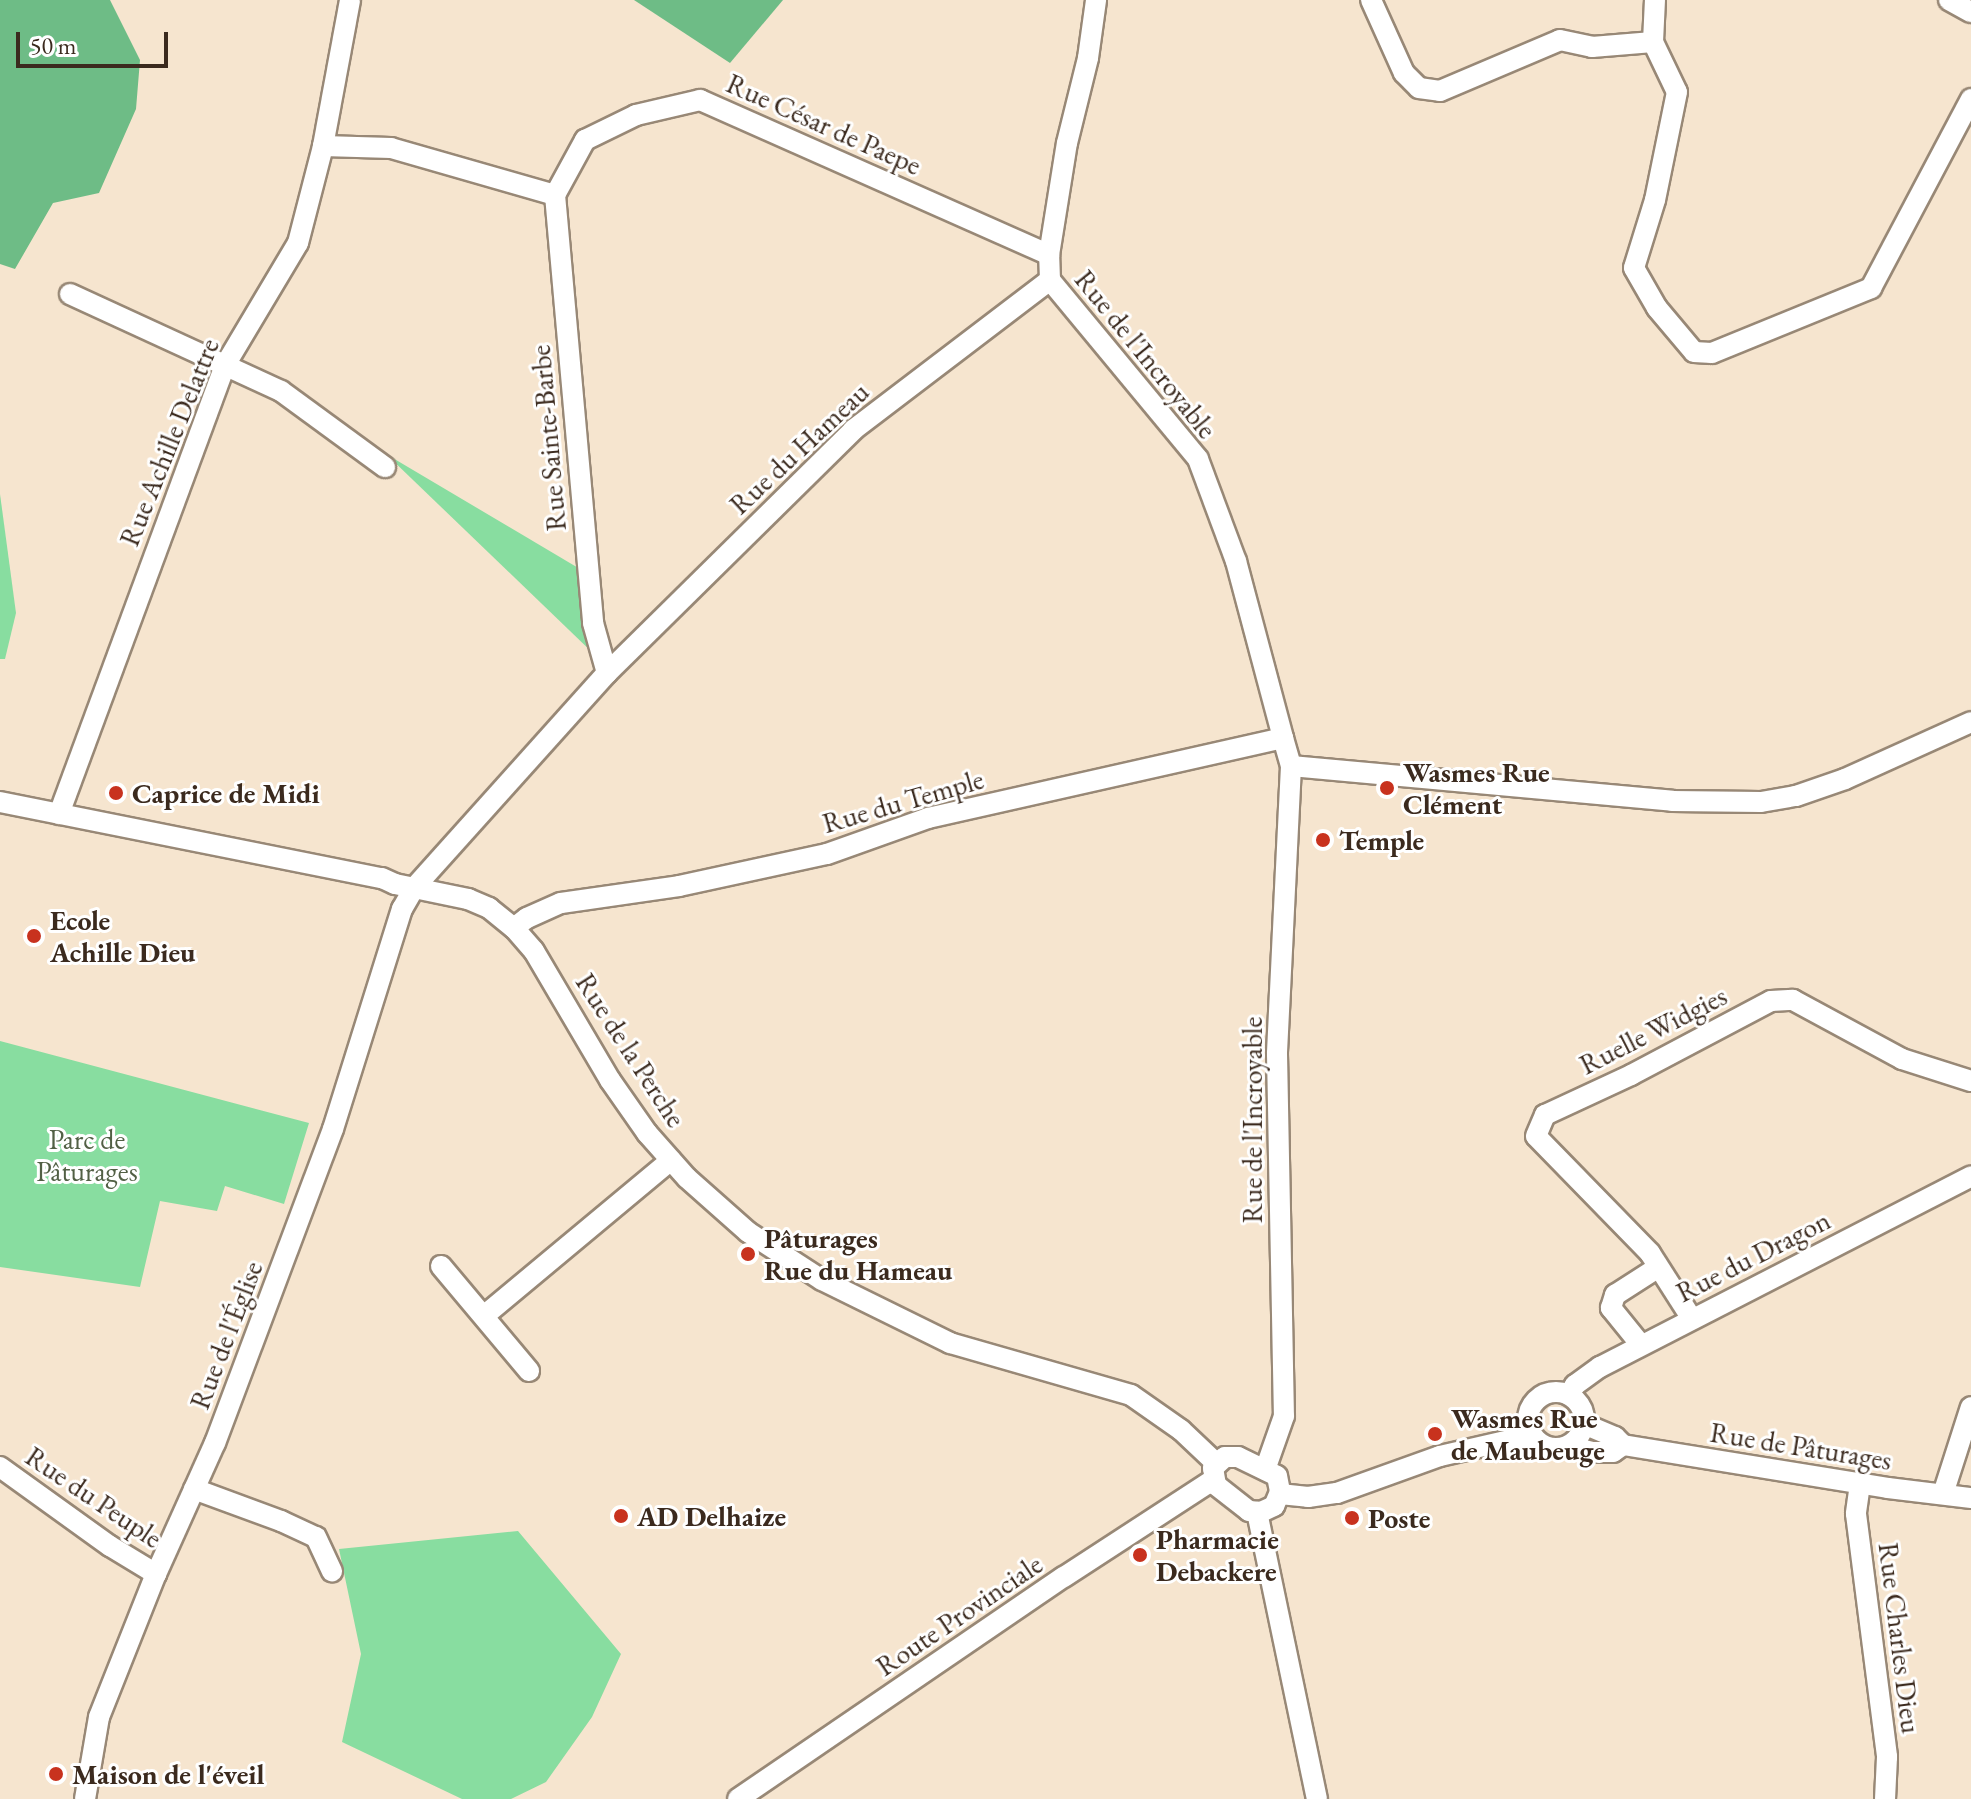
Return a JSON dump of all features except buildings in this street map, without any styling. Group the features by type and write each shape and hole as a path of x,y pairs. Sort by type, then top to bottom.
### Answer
{"street":[{"name":"Rue Achille Delattre","path":"59,814 224,367 298,243 323,146 350,0"},
{"path":"1050,280 1049,255 1067,143 1088,58 1096,0"},
{"path":"1371,0 1404,73 1419,88 1440,91 1560,40 1592,47 1653,42"},
{"path":"1655,0 1653,42 1677,92 1655,200 1634,268 1657,308 1694,352 1712,353 1871,288 1971,99"},
{"path":"1949,0 1971,12"},
{"name":"Rue César de Paepe","path":"555,195 585,140 636,115 700,100 1049,255"},
{"path":"323,146 391,148 555,195"},
{"name":"Rue Sainte-Barbe","path":"555,195 593,623 607,673"},
{"name":"Rue du Hameau","path":"414,888 607,673 853,430 1050,280"},
{"name":"Rue de l'Incroyable","path":"1050,280 1198,459 1236,561 1283,738"},
{"path":"70,294 281,391 385,467"},
{"path":"1283,738 1291,766 1672,801 1761,802 1796,796 1845,779 1971,722"},
{"name":"Rue du Temple","path":"514,928 527,918 561,903 679,886 827,854 928,818 1283,738"},
{"name":"Rue de l'Incroyable","path":"1265,1470 1284,1416 1277,1054 1291,766"},
{"name":"Rue de la Perche","path":"0,802 144,828 382,878 475,902 514,928 541,962 616,1090 671,1160 736,1223 822,1280 950,1343 1131,1395 1181,1430 1229,1496 1257,1512"},
{"name":"Rue de l'Église","path":"85,1799 99,1717 156,1574 215,1443 333,1129 402,909 414,888"},
{"name":"Ruelle Widgies","path":"1692,1319 1650,1253 1536,1136 1545,1115 1631,1075 1771,1001 1793,1000 1902,1059 1971,1081"},
{"path":"485,1315 671,1160"},
{"name":"Rue du Dragon","path":"1569,1395 1593,1371 1971,1176"},
{"path":"441,1266 529,1371"},
{"path":"1641,1345 1611,1308 1615,1295 1657,1268"},
{"path":"1552,1393 1569,1395 1581,1408 1584,1424 1579,1437 1568,1446 1549,1448 1532,1435 1528,1416 1535,1401 1552,1393"},
{"path":"1943,1494 1971,1407"},
{"name":"Rue de Pâturages","path":"1584,1424 1615,1437 1623,1445 1860,1484 1971,1498"},
{"path":"1280,1494 1308,1497 1337,1493 1440,1456 1532,1435"},
{"name":"Rue de Pâturages","path":"1568,1446 1592,1452 1613,1452 1623,1445"},
{"path":"1214,1472 1233,1456 1265,1470 1280,1481 1280,1494 1274,1506 1257,1512 1317,1799"},
{"name":"Rue du Peuple","path":"0,1467 110,1546 156,1574"},
{"name":"Route Provinciale","path":"738,1799 1214,1472"},
{"name":"Rue Charles Dieu","path":"1860,1484 1856,1514 1887,1757 1885,1799"},
{"path":"194,1489 316,1537 332,1571"}],"green space":[{"path":"0,0 110,0 140,60 136,109 99,193 53,203 15,269 0,264"},
{"path":"634,0 783,0 730,63"},
{"path":"386,454 580,569 596,656"},
{"path":"0,494 16,613 5,659 0,659"},
{"name":"Parc de Pâturages","path":"0,1041 309,1123 284,1204 225,1186 217,1211 160,1201 140,1287 0,1267"},
{"path":"518,1531 621,1654 592,1717 546,1782 511,1799 462,1799 342,1742 361,1654 339,1549"}],"place":[{"name":"Wasmes Rue Clément","path":"1387,788"},
{"name":"Caprice de Midi","path":"116,793"},
{"name":"Temple","path":"1323,840"},
{"name":"Ecole Achille Dieu","path":"34,936"},
{"name":"Pâturages Rue du Hameau","path":"748,1254"},
{"name":"Wasmes Rue de Maubeuge","path":"1435,1434"},
{"name":"AD Delhaize","path":"621,1516"},
{"name":"Poste","path":"1352,1518"},
{"name":"Pharmacie Debackere","path":"1140,1555"},
{"name":"Maison de l'éveil","path":"56,1774"}]}
